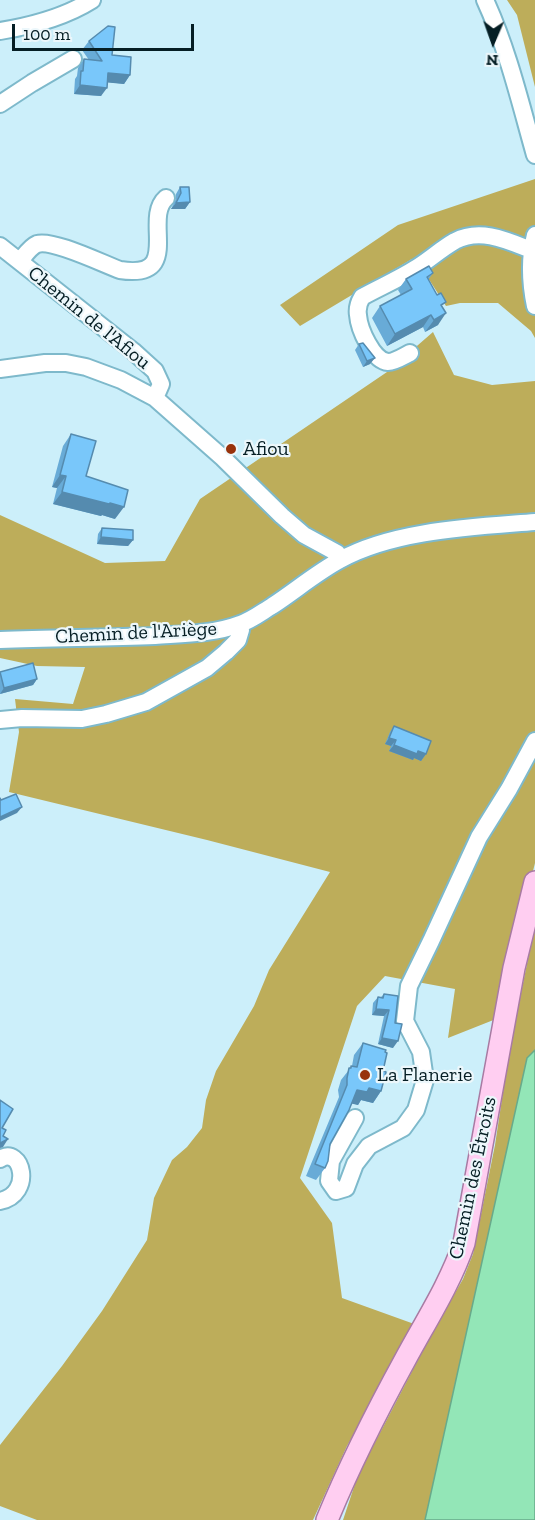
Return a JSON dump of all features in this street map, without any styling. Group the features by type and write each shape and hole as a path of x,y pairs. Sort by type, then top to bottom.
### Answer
{"main road":[{"name":"Chemin des Étroits","path":"327,1520 358,1449 455,1268 464,1243 514,968 535,882"}],"street":[{"path":"0,31 30,25 72,11 92,0"},
{"path":"485,0 509,62 535,155"},
{"path":"0,104 73,59"},
{"path":"20,261 31,248 46,243 120,270 130,272 147,269 152,265 157,251 159,209 166,198"},
{"path":"410,353 390,362 380,360 373,352 362,328 357,314 359,303 362,297 414,270 453,242 466,236 479,234 533,242 531,271 535,306"},
{"name":"Chemin de l'Afiou","path":"0,246 155,371 161,384 155,399"},
{"path":"0,369 45,363 66,363 86,367 121,380 155,399 223,458 304,535 338,554 341,559"},
{"name":"Chemin de l'Ariège","path":"0,640 186,634 240,624 264,611 322,570 366,548 418,535 535,522"},
{"path":"0,720 82,718 106,714 146,702 207,668 238,640 240,624"},
{"path":"355,1118 331,1161 329,1181 336,1191 346,1188 355,1164 369,1146 403,1128 416,1110 425,1080 421,1052 405,1022 409,986 479,837 535,741"},
{"path":"0,1159 11,1156 21,1168 22,1176 17,1192 12,1197 0,1201"}],"shaded area":[{"path":"507,0 535,0 535,87 517,15"},
{"path":"535,179 535,338 531,331 498,303 460,303 446,306 412,259 300,326 280,305 398,225"},
{"path":"433,332 454,375 492,385 535,381 535,863 496,1019 448,1038 455,989 385,976 357,1006 300,1178 332,1223 342,1298 417,1325 347,1446 313,1520 37,1520 0,1506 0,1445 102,1311 147,1240 154,1198 172,1160 187,1147 202,1128 206,1100 216,1071 254,1006 269,970 330,872 9,792 19,732 15,699 73,704 85,667 37,666 0,658 0,515 105,563 165,561 200,499 387,372"},
{"path":"535,925 535,1050 527,1058 425,1520 343,1520 358,1475 433,1331 463,1279 473,1254 495,1145 510,1046"},
{"path":"535,1050 535,1520 425,1520 527,1058"}],"building":[{"path":"108,26 115,27 112,55 131,57 130,75 108,73 107,88 80,85 84,59 102,61 89,41"},
{"path":"180,187 189,187 190,202 176,203 181,193"},
{"path":"429,266 433,273 427,277 437,295 441,293 446,302 441,305 446,313 434,320 431,315 395,334 380,306 412,289 406,279"},
{"path":"363,343 375,358 367,361 359,344"},
{"path":"71,434 96,441 86,476 128,490 124,507 62,492 66,476 60,475"},
{"path":"102,528 133,530 133,540 101,537"},
{"path":"33,663 37,679 4,688 0,672"},
{"path":"394,726 431,741 426,754 418,751 417,754 394,745 396,740 389,738"},
{"path":"16,794 22,807 0,817 0,798 1,800"},
{"path":"384,994 398,996 395,1023 402,1024 398,1041 382,1038 389,1010 376,1009 378,997 383,998"},
{"path":"363,1043 386,1050 383,1071 386,1072 381,1091 369,1088 367,1092 357,1090 330,1144 325,1168 315,1164 347,1085 349,1068 357,1067"},
{"path":"0,1100 13,1109 2,1128 6,1130 3,1136 8,1139 0,1143"}],"place":[{"name":"Afiou","path":"231,449"},
{"name":"La Flanerie","path":"365,1075"}]}
